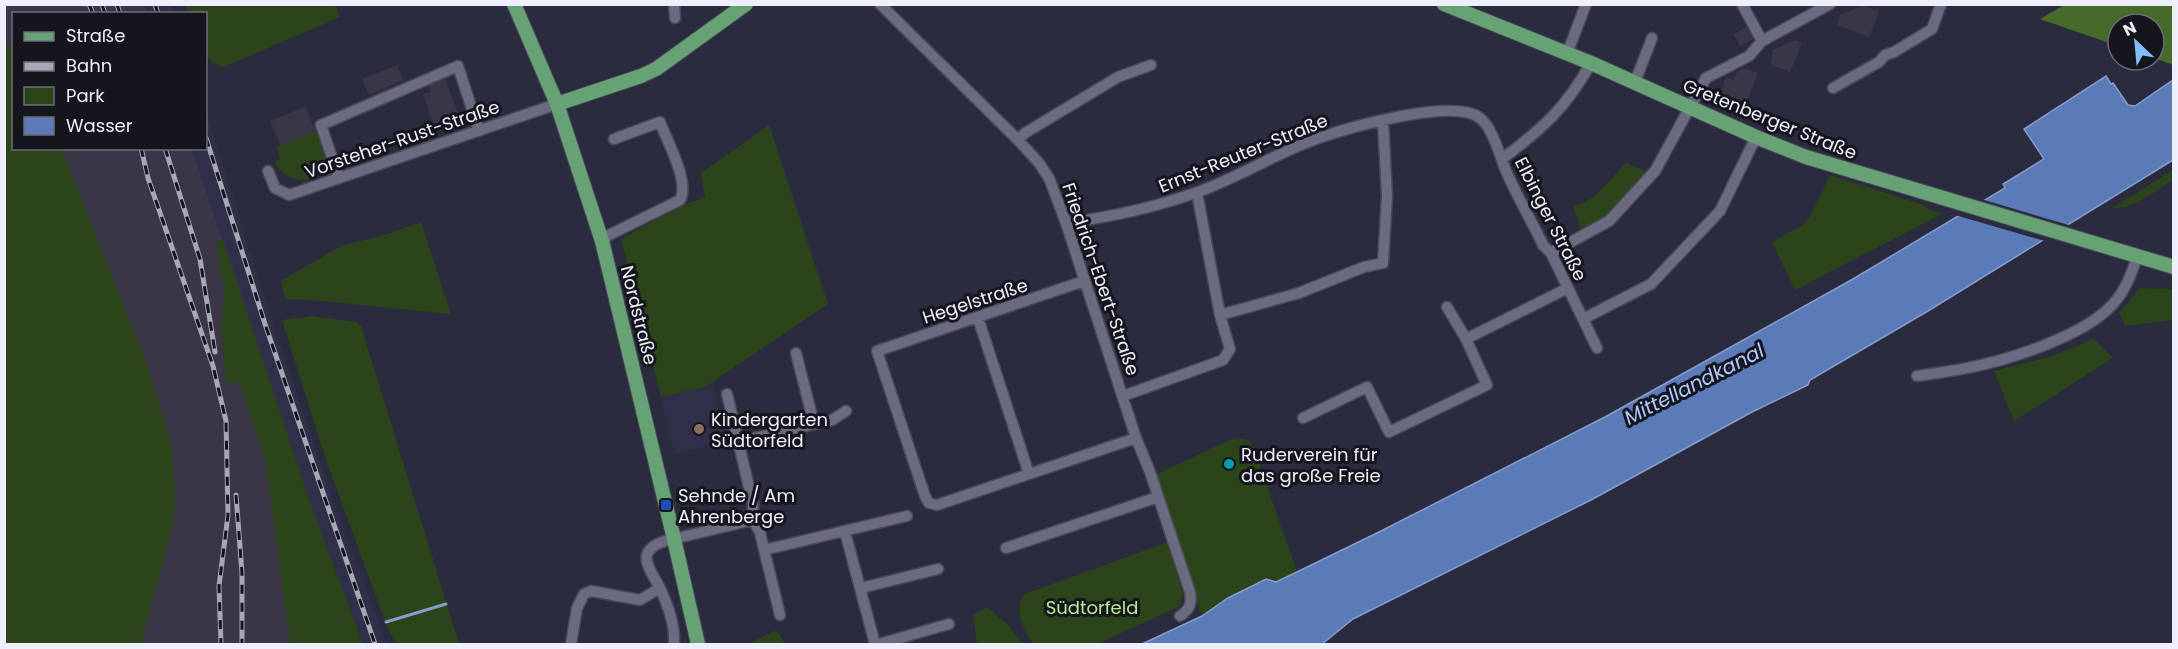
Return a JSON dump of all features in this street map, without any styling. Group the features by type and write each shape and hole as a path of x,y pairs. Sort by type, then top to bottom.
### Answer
{"main road":[{"name":"Nordstraße","path":"514,4 557,104 602,241 698,645"},
{"path":"557,104 656,69 746,4"},
{"name":"Gretenberger Straße","path":"1444,4 1591,63 1806,157 2137,257"},
{"path":"2137,257 2174,267"}],"street":[{"path":"674,4 675,18"},
{"name":"Friedrich-Ebert-Straße","path":"880,4 1018,140 1049,178 1191,599 1188,611 1180,616"},
{"path":"1567,54 1586,4"},
{"path":"1742,4 1762,41"},
{"path":"1551,253 1609,220 1655,171 1706,78 1749,56 1762,41 1830,4"},
{"path":"1833,88 1932,29 1941,4"},
{"path":"1635,82 1653,38"},
{"path":"1502,159 1537,133 1571,98 1591,63"},
{"path":"1018,140 1025,133 1118,76 1151,65"},
{"path":"339,178 321,125 458,66 478,131"},
{"name":"Vorsteher-Rust-Straße","path":"268,171 274,188 289,195 557,104"},
{"name":"Ernst-Reuter-Straße","path":"1066,223 1144,209 1197,193 1315,140 1383,121 1417,114 1450,111 1468,113"},
{"name":"Elbinger Straße","path":"1468,113 1480,118 1488,128 1543,245 1551,253 1597,348"},
{"path":"1220,315 1299,293 1364,267 1383,263 1387,196 1383,121"},
{"path":"602,241 609,235 680,200 684,194 683,181 660,122 614,139"},
{"path":"1583,319 1651,284 1720,211 1756,137"},
{"path":"1123,396 1223,360 1230,350 1220,315 1197,193"},
{"path":"1917,376 1991,363 2070,333 2100,317 2124,289 2137,257"},
{"name":"Hegelstraße","path":"1029,474 938,505 929,503 877,351 1084,281"},
{"path":"1466,339 1568,288"},
{"path":"1303,418 1367,387 1389,432 1487,385 1466,339 1447,307"},
{"path":"978,318 1029,474 1136,438"},
{"path":"796,353 814,424"},
{"path":"727,394 753,504 753,520 760,533 780,615"},
{"path":"738,442 832,420 846,411"},
{"path":"1006,548 1158,496"},
{"path":"764,550 907,516"},
{"path":"674,645 675,634 669,609 648,567 646,555 653,546 674,539 753,520"},
{"path":"845,532 877,645 949,624"},
{"path":"861,588 938,568"},
{"path":"571,645 577,608 584,594 591,591 640,600 660,588"}],"shaded area":[{"path":"4,5 144,5 147,12 12,12 12,150 192,150 312,508 363,644 5,644"},
{"path":"144,5 171,5 174,12 147,12"},
{"path":"1863,5 1879,12 1869,37 1837,25 1840,15"},
{"path":"1748,26 1755,38 1740,46 1734,34"},
{"path":"1795,40 1802,43 1790,72 1771,65 1773,50"},
{"path":"397,65 403,80 369,95 362,79"},
{"path":"1744,68 1758,73 1746,103 1739,101 1735,109 1725,105 1728,98 1719,95 1726,77 1734,80 1737,72"},
{"path":"445,78 459,116 434,126 423,94 431,92 429,85"},
{"path":"305,107 315,131 281,146 270,121"},
{"path":"207,114 272,322 333,500 387,644 363,644 312,508 192,150 207,150"},
{"name":"Kindergarten Südtorfeld","path":"712,382 719,412 728,418 733,440 674,454 661,397 705,387"}],"green space":[{"path":"185,5 335,5 340,17 224,67 213,63 207,57 207,12 188,12"},
{"path":"2064,5 2173,5 2173,65 2166,62 2166,12 2106,12 2106,42 2040,19"},
{"path":"5,40 12,52 12,150 62,150 147,365 172,445 175,491 174,521 141,644 5,644"},
{"path":"769,125 828,304 705,387 661,397 621,239 679,207 705,197 701,173"},
{"path":"316,131 327,162 326,171 312,178 291,178 274,162 281,159 276,147"},
{"path":"1626,163 1650,173 1606,219 1582,231 1573,207 1594,197"},
{"path":"2173,170 2173,180 2152,194 2129,206 2112,208"},
{"path":"1830,175 1943,213 1795,290 1772,242 1803,225 1810,216"},
{"path":"421,222 451,314 285,299 281,281 343,245 379,237"},
{"path":"223,240 312,508 363,644 290,644 265,459 239,382 226,383 221,330 224,290 216,243"},
{"path":"2140,288 2173,289 2173,320 2125,326 2119,313"},
{"path":"312,316 356,322 361,326 459,644 396,644 386,624 326,460 282,320"},
{"path":"2093,338 2113,358 2014,421 1994,371 2056,354"},
{"path":"1234,438 1249,440 1254,449 1297,572 1202,616 1157,482 1157,474"},
{"name":"Südtorfeld","path":"1168,542 1183,594 1180,606 1097,644 1033,644 1019,613 1021,600 1025,594"},
{"path":"987,607 1008,625 1023,644 977,644 973,615"},
{"path":"774,631 779,633 785,644 749,644"}],"water":[{"name":"Mittellandkanal","path":"2106,76 2128,105 2135,106 2173,80 2173,160 1928,311 1810,380 1808,385 1752,412 1591,500 1353,619 1322,644 1142,644 1202,616 1228,598 1266,579 1276,582 1297,572 1605,417 1853,279 2005,188 2003,184 2044,159 2024,129"}],"pier":[{"path":"1981,199 2072,226 2048,242 1955,215"}],"waterway":[{"path":"386,622 446,604"}],"railway":[{"path":"89,4 92,12"},
{"path":"102,4 104,12"},
{"path":"117,4 119,12"},
{"path":"155,4 157,12"},
{"path":"207,141 265,324 375,644"},
{"path":"141,150 148,178 213,366 226,421 228,515 219,586 221,644"},
{"path":"166,150 200,259 215,352"},
{"path":"236,495 242,573 242,644"}],"place":[{"name":"Kindergarten Südtorfeld","path":"699,429"},
{"name":"Ruderverein für das große Freie","path":"1229,464"},
{"name":"Sehnde / Am Ahrenberge","path":"666,505"}]}
